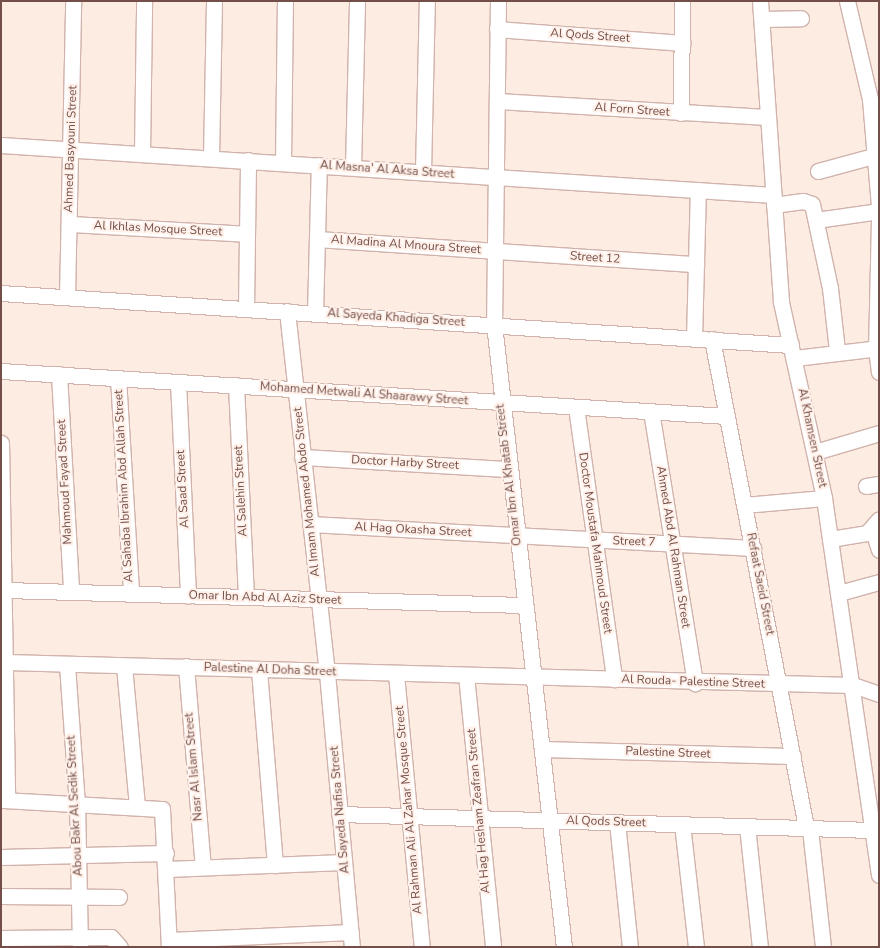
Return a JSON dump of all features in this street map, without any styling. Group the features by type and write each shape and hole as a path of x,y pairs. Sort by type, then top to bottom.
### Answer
{"street":[{"name":"Ahmed Basyouni Street","path":"67,297 73,149 73,1"},
{"path":"142,153 144,1"},
{"path":"211,158 214,1"},
{"path":"283,162 285,1"},
{"path":"353,167 357,1"},
{"path":"423,172 427,1"},
{"name":"Omar Ibn Al Khatab Street","path":"498,1 494,324 500,402 534,677 564,947"},
{"path":"681,113 682,1"},
{"name":"Al Khamsen Street","path":"760,1 778,280 824,498 853,686 872,773 879,874"},
{"path":"847,1 874,128 879,206"},
{"path":"762,19 801,18"},
{"name":"Al Qods Street","path":"498,29 682,43"},
{"name":"Al Forn Street","path":"497,101 768,117"},
{"name":"Al Masna' Al Aksa Street","path":"1,145 698,190 773,200 808,201 816,220"},
{"path":"818,171 877,155"},
{"path":"246,308 248,160"},
{"path":"314,312 318,165"},
{"path":"694,338 698,190"},
{"path":"837,350 816,220 879,211"},
{"path":"879,219 877,348 879,372"},
{"name":"Al Ikhlas Mosque Street","path":"69,224 247,234"},
{"name":"Al Madina Al Mnoura Street","path":"316,238 494,251"},
{"name":"Street 12","path":"494,251 696,264"},
{"name":"Al Sayeda Khadiga Street","path":"1,293 712,339 793,352 877,348"},
{"name":"Al Imam Mohamed Abdo Street","path":"287,311 327,673"},
{"name":"Refaat Saeid Street","path":"712,339 808,828 823,947"},
{"name":"Mohamed Metwali Al Shaarawy Street","path":"1,371 727,416"},
{"name":"Mahmoud Fayad Street","path":"59,374 71,591"},
{"name":"Al Sahaba Ibrahim Abd Allah Street","path":"118,378 131,593"},
{"name":"Al Saad Street","path":"178,382 188,596"},
{"name":"Al Salehin Street","path":"236,385 246,596"},
{"name":"Doctor Moustafa Mahmoud Street","path":"576,406 593,540 614,679"},
{"name":"Ahmed Abd Al Rahman Street","path":"651,411 695,683"},
{"path":"815,452 879,432"},
{"path":"1,444 6,662 4,800 158,807 165,814 169,944 351,939"},
{"name":"Doctor Harby Street","path":"302,457 508,469"},
{"path":"744,506 824,498"},
{"name":"Al Hag Okasha Street","path":"310,524 516,536"},
{"path":"830,539 867,533 875,524"},
{"path":"875,524 879,550"},
{"name":"Street 7","path":"516,536 753,548"},
{"path":"838,593 879,582"},
{"name":"Omar Ibn Abd Al Aziz Street","path":"5,590 524,606"},
{"name":"Palestine Al Doha Street","path":"6,662 67,665 186,666 327,673 534,677"},
{"name":"Abou Bakr Al Sedik Street","path":"67,665 77,804 80,942"},
{"path":"124,666 137,806"},
{"name":"Nasr Al Islam Street","path":"186,666 202,867"},
{"path":"258,670 274,864"},
{"name":"Al Sayeda Nafisa Street","path":"327,673 351,939"},
{"name":"Al Rahman Ali Al Zahar Mosque Street","path":"396,674 422,947"},
{"name":"Al Hag Hesham Zeafran Street","path":"466,675 492,947"},
{"name":"Al Rouda- Palestine Street","path":"534,677 853,686 879,694"},
{"name":"Palestine Street","path":"542,749 793,756"},
{"name":"Al Qods Street","path":"340,814 808,828 875,824"},
{"path":"617,822 630,947"},
{"path":"682,824 696,947"},
{"path":"747,826 760,947"},
{"path":"1,857 78,856 166,861 202,867 344,862"},
{"path":"1,896 119,897"},
{"path":"1,938 40,942 80,942 111,937 120,947"}]}
